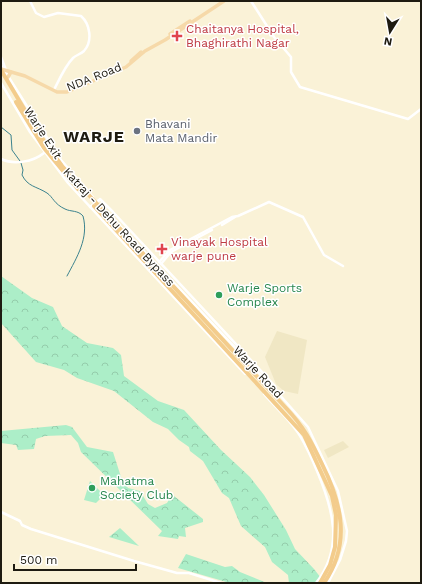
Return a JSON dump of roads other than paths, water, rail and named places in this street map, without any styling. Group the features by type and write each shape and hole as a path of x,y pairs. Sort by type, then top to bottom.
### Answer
{"highway":[{"name":"Katraj - Dehu Road Bypass","path":"3,68 17,102 38,134 88,198"},
{"name":"Katraj - Dehu Road Bypass","path":"1,76 44,148 88,198 250,373 301,424 314,451"},
{"path":"38,134 40,129"},
{"path":"314,451 335,505 337,536 329,564 320,583"},
{"path":"314,451 337,498 341,522 338,551 331,570 324,583"}],"main road":[{"name":"NDA Road","path":"78,87 125,65 147,47 161,40 220,1"},
{"name":"NDA Road","path":"3,68 26,73 64,93 126,67 145,51 162,42 224,1"},
{"name":"NDA Road","path":"3,68 54,89"},
{"path":"8,77 11,72"}],"street":[{"path":"30,1 36,13 44,17 58,13 81,16 88,31 90,39 86,48 73,58 54,89"},
{"path":"251,1 274,37 290,57 292,72 300,87 408,119 421,109"},
{"path":"1,58 3,68"},
{"path":"1,62 3,68"},
{"name":"Warje Exit","path":"3,68 40,129 88,198"},
{"name":"Warje Exit","path":"1,83 44,153 88,198"},
{"path":"1,160 17,162 37,158 44,153"},
{"path":"88,198 98,200 159,264"},
{"name":"Warje Road","path":"88,198 91,208 96,214 295,428 314,451 340,498 347,531 346,541 340,560 328,583"},
{"path":"91,208 98,200"},
{"path":"98,200 159,264"},
{"path":"159,264 170,251 233,218 269,202 303,217 324,255 343,266"},
{"path":"96,214 104,208"},
{"name":"Warje Road","path":"159,264 275,388 308,427 314,451"},
{"path":"1,512 20,521 22,525 31,529 134,561 177,573 189,573 221,583"},
{"path":"316,583 329,564"}],"waterway":[{"path":"1,103 1,113"},
{"path":"1,127 11,135 12,150 20,161"},
{"path":"21,163 23,170 22,175 27,182 47,193 61,207 79,213 83,216 83,240 67,276"}],"place":[{"name":"Chaitanya Hospital, Bhaghirathi Nagar","path":"177,36"},
{"name":"Bhavani Mata Mandir","path":"137,131"},
{"name":"Vinayak Hospital warje pune","path":"162,249"},
{"name":"Warje Sports Complex","path":"219,295"},
{"name":"Mahatma Society Club","path":"92,488"}],"district":[{"name":"WARJE","path":"94,136"}]}
